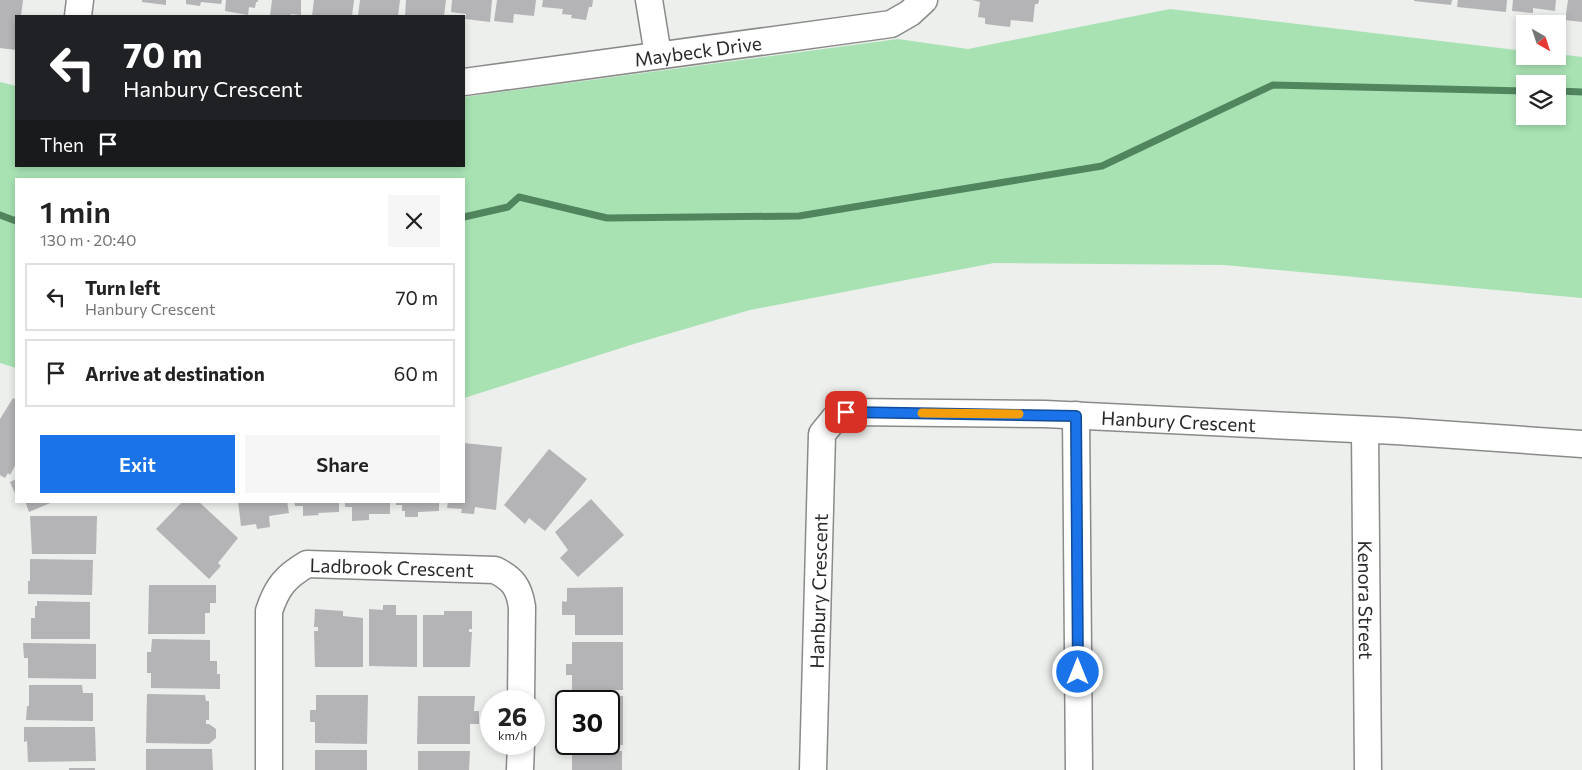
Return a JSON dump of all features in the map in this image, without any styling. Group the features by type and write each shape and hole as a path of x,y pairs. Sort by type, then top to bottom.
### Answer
{"street":[{"path":"78,15 80,0"},
{"path":"649,0 658,56"},
{"name":"Maybeck Drive","path":"465,82 892,24 910,13 924,0"},
{"name":"Hanbury Crescent","path":"813,770 822,434 835,418 846,412 1076,416 1365,430 1582,444"},
{"path":"1076,416 1078,770"},
{"name":"Kenora Street","path":"1365,430 1368,770"},
{"name":"Ladbrook Crescent","path":"269,770 269,611 274,596 282,582 307,564 495,570 506,575 520,595 522,608 521,690"},
{"path":"520,770 521,755"}],"green space":[{"path":"1170,9 1516,50 1516,65 1566,65 1566,55 1582,57 1582,298 1224,265 994,263 750,310 637,343 465,398 465,178 15,178 15,368 0,363 0,82 15,86 15,167 465,167 465,97 898,39 968,49"}],"building":[{"path":"0,0 23,0 21,15 15,15 15,50 0,48"},
{"path":"142,0 166,0 166,5 142,2"},
{"path":"186,0 222,0 221,4 201,2 200,6 186,4"},
{"path":"226,0 258,0 258,2 256,2 255,8 249,7 248,15 225,11"},
{"path":"272,0 301,0 301,15 270,15"},
{"path":"314,0 354,0 352,15 312,15"},
{"path":"360,0 400,0 398,15 358,15"},
{"path":"406,0 446,0 444,15 405,15"},
{"path":"452,0 492,0 490,22 465,19 466,14 451,12"},
{"path":"497,0 536,0 534,16 514,14 513,23 494,21"},
{"path":"543,0 593,0 586,20 571,18 572,15 562,14 563,9 542,7"},
{"path":"972,0 1039,0 1038,4 1035,4 1033,22 1011,20 1010,27 985,24 985,18 978,17 980,2"},
{"path":"1414,0 1452,0 1451,5"},
{"path":"1458,0 1507,0 1506,12 1457,7"},
{"path":"1513,0 1556,0 1555,11 1533,8 1533,13 1512,11"},
{"path":"1568,0 1582,0 1582,22 1566,20"},
{"path":"13,398 15,399 15,466 10,475 8,473 5,478 0,475 0,419"},
{"path":"465,443 502,447 496,510 475,507 474,514 461,513 462,509 447,508 448,503 465,503"},
{"path":"549,449 587,479 545,531 529,518 525,524 504,505"},
{"path":"15,480 15,494 10,482"},
{"path":"591,499 624,535 578,577 560,558 568,550 555,532"},
{"path":"26,503 50,503 29,512"},
{"path":"181,503 200,503 238,538 218,563 221,566 209,579 156,529"},
{"path":"238,503 287,503 289,513 269,516 270,527 257,529 256,524 241,526"},
{"path":"294,503 339,503 339,512 303,516 303,506 295,506"},
{"path":"345,503 390,503 390,514 369,514 369,520 352,521 352,507 345,507"},
{"path":"396,503 439,503 439,511 418,512 418,517 405,517 402,505 396,505"},
{"path":"30,516 97,516 96,554 32,554"},
{"path":"30,559 93,560 92,595 28,594"},
{"path":"149,585 216,585 216,603 210,603 210,613 205,613 205,634 148,634"},
{"path":"623,587 623,635 575,635 575,615 562,615 562,601 566,602 567,600 567,588"},
{"path":"37,601 90,602 90,639 31,639 31,618 35,618"},
{"path":"383,605 396,605 396,615 417,615 417,667 369,666 369,609 383,610"},
{"path":"315,609 343,611 343,616 363,618 363,667 315,667 314,631 318,631 318,627 314,627"},
{"path":"444,611 472,611 472,629 469,629 469,632 472,632 470,667 423,667 423,615 444,615"},
{"path":"152,639 210,640 210,661 217,661 217,674 220,674 220,689 151,688 151,673 147,673 147,652 151,652"},
{"path":"572,642 623,642 623,690 572,690 572,675 566,675 566,664 572,664"},
{"path":"23,643 96,644 96,679 28,678 28,658 24,658"},
{"path":"29,685 82,685 83,693 93,693 93,721 26,720 27,706 29,706"},
{"path":"147,694 205,695 206,701 209,701 209,720 206,720 206,724 216,729 216,738 209,744 146,743"},
{"path":"316,695 368,695 367,744 315,743 315,722 310,722 310,710 316,710"},
{"path":"418,696 475,696 474,711 479,711 479,724 470,724 470,744 417,744"},
{"path":"620,696 623,696 623,745 620,745"},
{"path":"24,727 95,727 96,761 28,762 27,741 24,742"},
{"path":"146,749 212,749 213,770 146,770"},
{"path":"315,750 367,750 367,770 315,770"},
{"path":"418,751 470,751 469,770 418,770"},
{"path":"620,751 622,751 622,770 572,770 572,755 620,755"},
{"path":"69,768 95,768 95,770 69,770"}],"waterway":[{"path":"465,217 508,207 519,197 607,218 799,216 1102,166 1273,85 1516,91"},
{"path":"1566,91 1582,92"},
{"path":"0,215 15,221"}],"slow traffic":[{"path":"922,413 1019,414"}],"route":[{"path":"846,412 1076,416 1078,672"}]}
